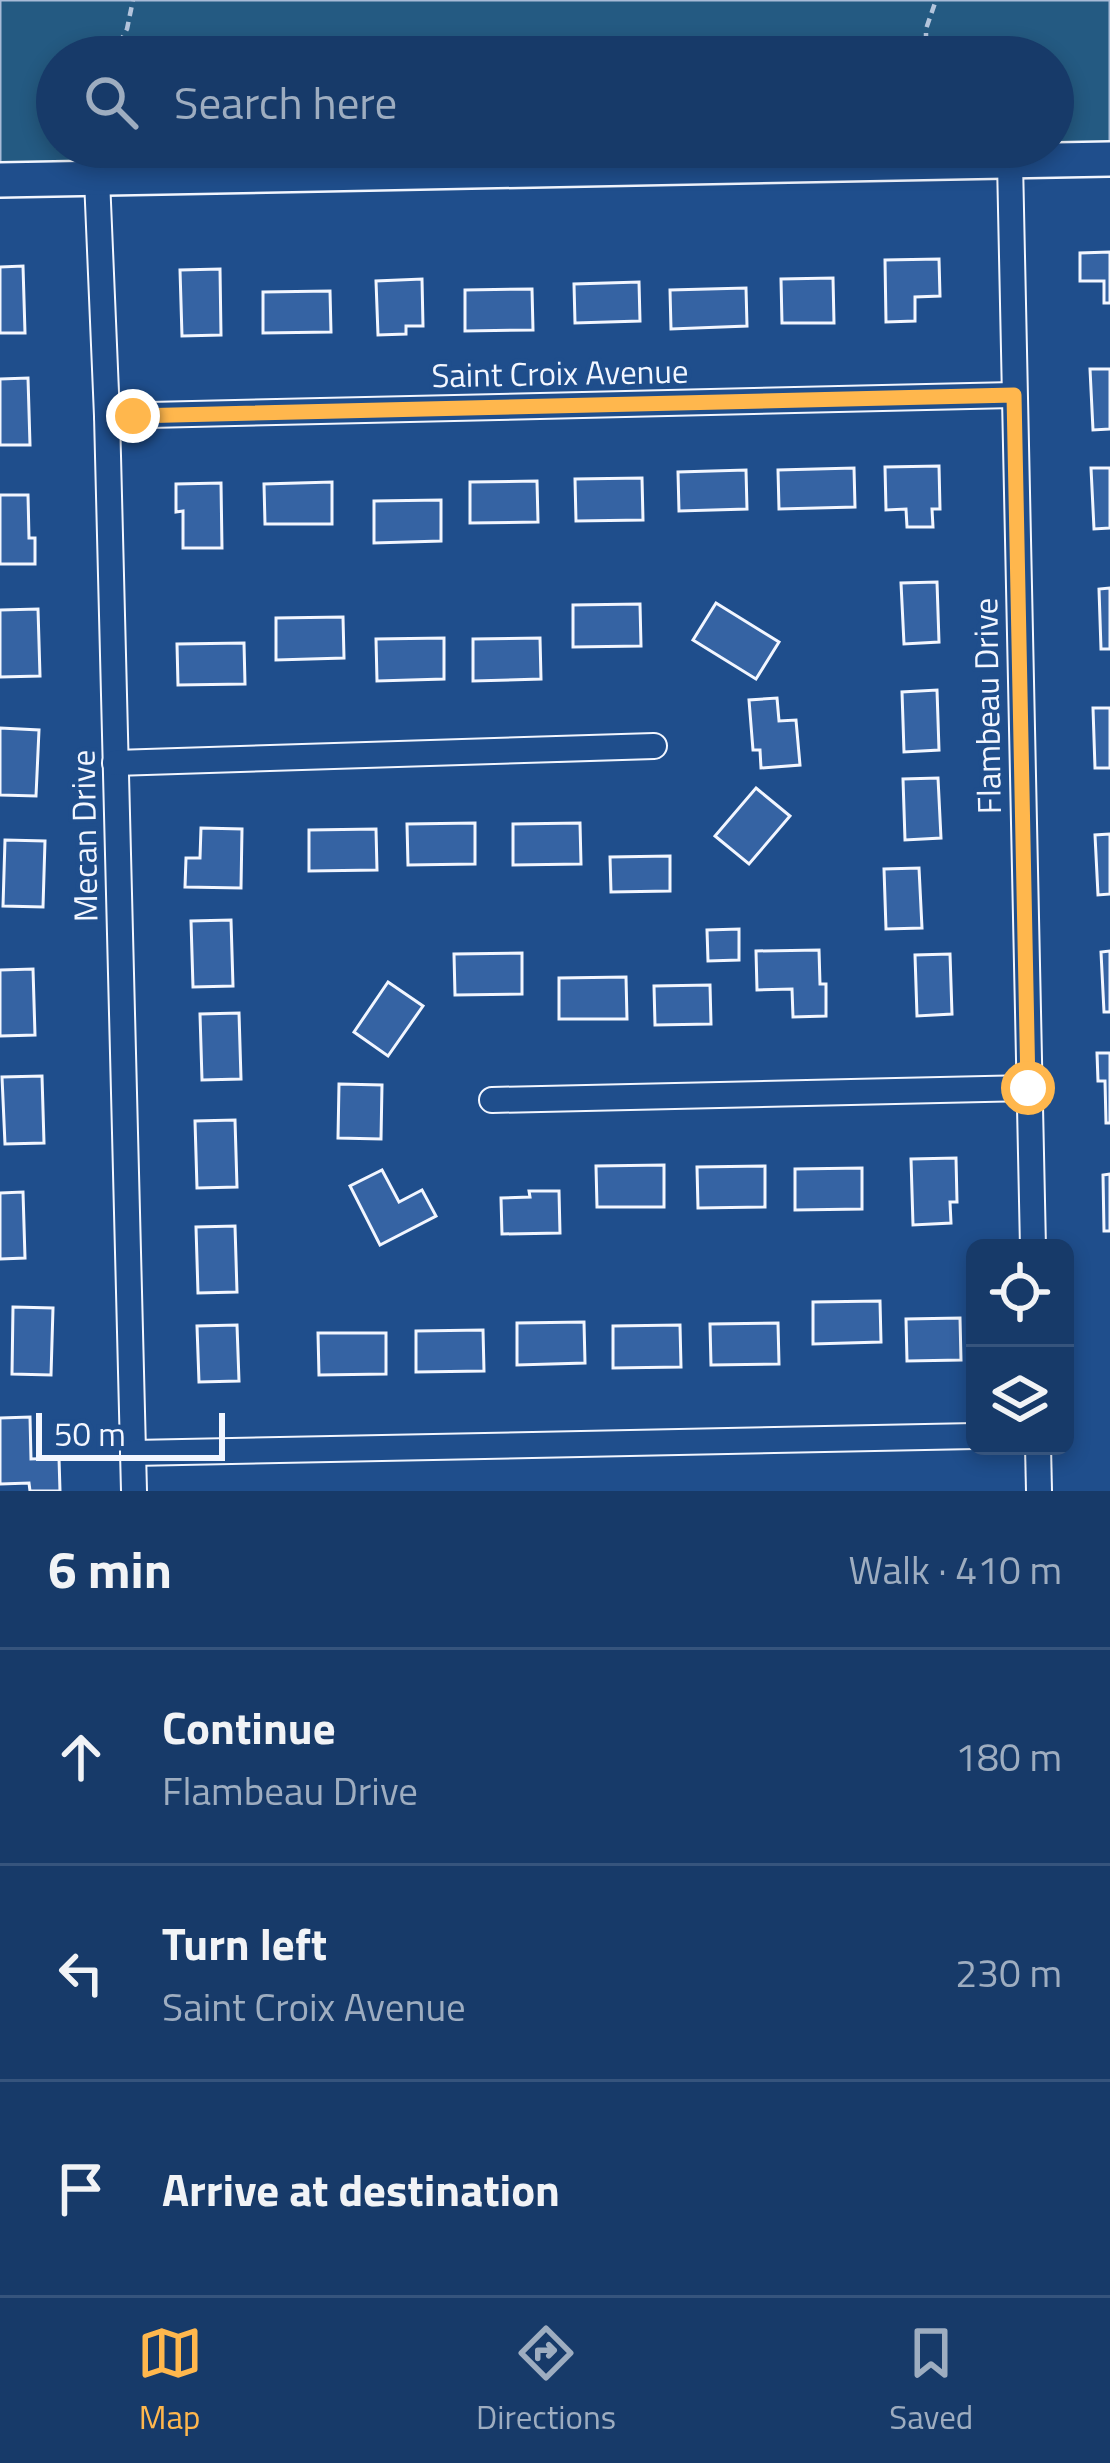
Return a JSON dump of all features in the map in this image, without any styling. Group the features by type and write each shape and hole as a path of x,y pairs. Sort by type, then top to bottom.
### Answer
{"street":[{"path":"1074,160 1110,159"},
{"path":"0,180 668,168"},
{"name":"Flambeau Drive","path":"1010,168 1033,1239"},
{"name":"Mecan Drive","path":"97,178 134,1491"},
{"name":"Saint Croix Avenue","path":"106,416 1014,395"},
{"path":"115,763 654,746"},
{"path":"492,1100 1028,1088"},
{"path":"133,1454 966,1436"},
{"path":"1038,1455 1039,1491"}],"path":[{"path":"123,36 133,0"},
{"path":"926,36 936,0"}],"shaded area":[{"path":"0,0 1110,0 1110,155 1074,156 1074,36 36,36 36,168 483,168 0,178"}],"building":[{"path":"1110,252 1110,303 1104,303 1104,281 1080,281 1080,253"},
{"path":"939,259 940,296 915,297 915,321 886,322 885,260"},
{"path":"23,266 25,333 0,333 0,267"},
{"path":"220,269 221,335 182,336 180,270"},
{"path":"833,278 834,323 782,323 781,279"},
{"path":"422,279 423,326 406,326 406,334 378,335 376,281"},
{"path":"639,282 640,321 575,323 574,284"},
{"path":"746,288 747,326 671,329 670,290"},
{"path":"532,289 533,330 465,331 465,290"},
{"path":"330,291 331,332 263,333 263,292"},
{"path":"1090,369 1110,369 1110,429 1093,430"},
{"path":"28,378 30,445 0,445 0,379"},
{"path":"939,466 940,509 932,509 933,527 907,527 906,509 886,510 885,467"},
{"path":"854,468 855,507 779,509 778,470"},
{"path":"1091,468 1110,468 1110,528 1094,529"},
{"path":"746,470 747,509 679,511 678,472"},
{"path":"642,478 643,520 576,521 575,479"},
{"path":"537,481 538,522 470,523 470,482"},
{"path":"332,482 332,524 265,524 264,484"},
{"path":"221,483 222,548 183,548 183,511 176,512 176,484"},
{"path":"0,495 28,495 35,564 0,564"},
{"path":"441,500 441,541 374,543 374,501"},
{"path":"937,582 939,642 904,644 901,583"},
{"path":"1110,588 1110,649 1101,649 1099,589"},
{"path":"716,603 779,642 756,679 693,640"},
{"path":"640,604 641,646 573,647 573,605"},
{"path":"38,609 40,676 0,677 0,610"},
{"path":"343,617 344,658 276,660 276,618"},
{"path":"444,638 444,679 377,681 376,639"},
{"path":"540,638 541,679 473,681 473,639"},
{"path":"244,643 245,684 178,685 177,644"},
{"path":"937,690 939,750 904,752 902,692"},
{"path":"777,698 779,721 796,720 800,765 761,768 760,750 753,750 749,700"},
{"path":"1093,708 1110,708 1110,768 1095,768"},
{"path":"0,728 39,730 36,796 0,795"},
{"path":"938,778 941,838 905,840 903,779"},
{"path":"756,788 790,816 749,864 715,836"},
{"path":"475,823 475,864 408,865 407,824"},
{"path":"580,823 581,864 513,865 513,824"},
{"path":"201,828 242,829 241,888 185,887 186,858 200,858"},
{"path":"376,829 377,870 309,871 309,830"},
{"path":"1110,834 1110,894 1098,895 1095,835"},
{"path":"5,840 45,841 43,907 3,906"},
{"path":"670,856 670,891 611,892 610,857"},
{"path":"919,868 922,928 886,929 884,869"},
{"path":"231,920 233,986 193,987 191,921"},
{"path":"739,929 739,960 708,961 707,930"},
{"path":"819,950 826,1016 793,1017 792,989 757,990 756,951"},
{"path":"1110,951 1110,1012 1104,1012 1101,952"},
{"path":"522,953 522,994 455,995 454,954"},
{"path":"950,954 952,1014 917,1016 915,955"},
{"path":"33,969 35,1035 0,1036 0,970"},
{"path":"626,977 627,1019 559,1019 559,978"},
{"path":"388,982 423,1006 388,1056 354,1032"},
{"path":"710,985 711,1024 655,1025 654,986"},
{"path":"239,1013 241,1079 202,1080 200,1014"},
{"path":"1097,1053 1110,1053 1110,1123 1106,1123 1105,1081 1098,1081"},
{"path":"42,1076 44,1143 5,1144 2,1077"},
{"path":"339,1084 382,1085 381,1139 338,1138"},
{"path":"235,1120 237,1187 197,1188 195,1121"},
{"path":"956,1158 957,1202 950,1202 951,1223 913,1225 911,1159"},
{"path":"664,1165 664,1207 597,1207 596,1166"},
{"path":"765,1166 765,1207 698,1208 697,1167"},
{"path":"862,1168 862,1209 795,1210 795,1169"},
{"path":"382,1170 399,1202 422,1190 436,1216 380,1245 350,1186"},
{"path":"1110,1174 1110,1231 1104,1231 1103,1175"},
{"path":"529,1191 559,1191 560,1233 502,1234 501,1198 530,1197"},
{"path":"23,1192 25,1258 0,1259 0,1193"},
{"path":"235,1226 237,1292 198,1293 196,1227"},
{"path":"880,1301 881,1342 813,1344 813,1302"},
{"path":"13,1307 53,1308 51,1375 12,1374"},
{"path":"960,1318 961,1360 907,1361 906,1319"},
{"path":"584,1322 585,1363 517,1365 517,1323"},
{"path":"778,1323 779,1364 711,1365 710,1324"},
{"path":"237,1325 239,1381 199,1382 197,1326"},
{"path":"680,1325 681,1367 613,1368 613,1326"},
{"path":"483,1330 484,1371 416,1372 416,1331"},
{"path":"318,1333 386,1333 386,1374 319,1375"},
{"path":"30,1417 31,1459 59,1458 60,1491 30,1491 29,1483 0,1484 0,1418"}],"route":[{"path":"133,416 1014,395 1028,1088"}]}
